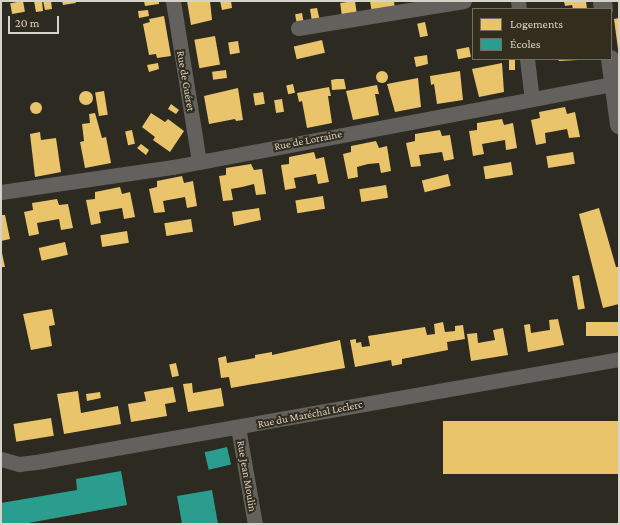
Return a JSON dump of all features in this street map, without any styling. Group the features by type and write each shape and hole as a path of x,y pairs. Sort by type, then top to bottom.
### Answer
{"street":[{"name":"Rue de Guéret","path":"173,1 199,161"},
{"path":"298,28 464,1"},
{"path":"527,60 532,98"},
{"path":"610,60 616,83 619,124"},
{"name":"Rue de Lorraine","path":"1,192 199,161 616,83"},
{"name":"Rue du Maréchal Leclerc","path":"1,459 19,464 27,463 619,359"},
{"name":"Rue Jean Moulin","path":"238,427 255,524"}],"building: Logements":[{"path":"23,1 25,12 12,14 10,3"},
{"path":"34,1 42,1 43,11 36,12"},
{"path":"43,1 51,1 52,9 45,10"},
{"path":"62,1 75,1 76,3 63,5"},
{"path":"144,1 159,1 159,4 145,6"},
{"path":"187,1 210,1 212,20 191,25"},
{"path":"220,1 231,1 232,8 222,10"},
{"path":"355,1 357,15 342,17 340,3"},
{"path":"370,1 394,1 395,9 372,13"},
{"path":"564,1 586,1 587,8 573,8 572,5 565,6"},
{"path":"317,8 320,21 312,22 310,9"},
{"path":"148,10 149,16 139,18 138,11"},
{"path":"302,13 304,24 297,25 295,14"},
{"path":"164,16 171,56 157,58 156,54 149,55 143,24 150,22 149,19"},
{"path":"619,18 619,49 618,49 614,19"},
{"path":"425,22 428,36 420,37 417,24"},
{"path":"215,36 220,65 199,68 194,40"},
{"path":"322,40 325,53 297,59 294,47"},
{"path":"238,41 240,53 230,54 228,43"},
{"path":"469,47 471,57 458,59 456,49"},
{"path":"427,55 428,64 416,67 414,57"},
{"path":"509,60 515,60 515,70 509,70"},
{"path":"158,63 159,69 149,72 147,65"},
{"path":"502,63 504,92 479,97 472,69"},
{"path":"226,70 227,78 213,80 212,72"},
{"path":"380,71 384,71 388,77 384,83 380,83 376,79 376,75"},
{"path":"460,71 463,100 437,104 434,84 431,85 430,76"},
{"path":"418,78 421,107 395,112 387,84"},
{"path":"344,79 346,89 332,90 331,80"},
{"path":"293,84 295,93 288,94 286,86"},
{"path":"377,85 379,94 375,94 379,115 353,120 346,91"},
{"path":"329,87 331,96 328,96 332,123 307,128 302,101 299,102 297,93"},
{"path":"238,88 243,120 236,121 235,119 209,124 204,96"},
{"path":"86,91 91,93 93,98 91,103 86,105 81,103 79,98 81,93"},
{"path":"104,91 108,115 99,116 95,92"},
{"path":"263,92 265,104 255,105 253,94"},
{"path":"282,99 284,112 276,113 274,100"},
{"path":"38,102 41,103 41,113 34,114 31,113 30,106 31,103"},
{"path":"171,104 179,110 176,114 168,109"},
{"path":"565,107 567,114 575,112 580,137 569,138 567,129 545,133 546,143 536,145 531,120 540,118 539,112"},
{"path":"95,113 102,138 106,137 111,163 85,168 80,142 84,141 82,124 90,123 89,114"},
{"path":"151,113 165,122 168,119 184,131 170,152 153,140 155,137 142,127"},
{"path":"502,119 504,125 513,123 517,148 506,150 505,140 482,144 484,154 473,156 469,131 477,130 477,123"},
{"path":"132,130 135,144 128,145 125,131"},
{"path":"440,130 442,136 450,135 454,159 444,161 442,152 419,155 421,166 411,167 406,143 415,141 415,134"},
{"path":"40,132 41,140 56,138 61,172 35,177 30,134"},
{"path":"376,141 379,148 387,146 391,171 381,173 379,163 368,164 357,167 358,177 348,179 343,154 351,152 351,146"},
{"path":"141,144 149,150 146,155 137,148"},
{"path":"314,152 316,159 324,157 329,182 318,184 316,174 294,178 296,188 285,190 281,165 289,164 289,157"},
{"path":"573,152 575,164 548,168 546,156"},
{"path":"511,162 513,175 485,179 483,166"},
{"path":"251,164 254,170 262,169 266,194 256,195 254,184 231,189 233,200 223,201 219,176 226,175 226,168"},
{"path":"448,174 451,186 425,192 422,181"},
{"path":"182,176 184,183 193,181 197,206 187,208 185,197 163,201 165,212 154,213 149,189 157,187 157,181"},
{"path":"386,185 388,198 361,202 359,189"},
{"path":"120,187 122,194 130,192 135,217 124,219 122,208 99,212 101,223 91,225 86,200 95,199 95,192"},
{"path":"323,196 325,209 297,213 295,200"},
{"path":"57,199 59,205 68,204 73,228 61,230 59,219 37,223 39,234 29,236 24,212 33,210 32,203"},
{"path":"259,208 261,220 234,226 232,212"},
{"path":"599,208 616,267 619,267 619,304 603,308 579,214"},
{"path":"1,215 5,215 10,239 1,241"},
{"path":"191,219 193,232 166,236 164,223"},
{"path":"127,231 129,243 102,247 100,235"},
{"path":"65,242 68,255 42,261 39,248"},
{"path":"2,253 5,267 1,267"},
{"path":"579,275 585,308 578,310 572,276"},
{"path":"52,309 55,325 49,326 52,346 31,350 23,314"},
{"path":"558,319 564,345 528,352 524,325 530,324 531,333 550,330 549,320"},
{"path":"443,322 445,332 455,331 455,326 463,325 465,339 447,342 448,350 402,359 402,364 392,366 391,360 355,367 350,340 356,339 356,343 361,342 362,347 370,346 368,336 425,327 427,335 435,334 434,324"},
{"path":"586,322 619,322 619,336 586,336"},
{"path":"503,328 508,355 471,361 467,334 477,333 478,343 495,340 493,330"},
{"path":"340,340 345,368 231,388 229,377 221,378 218,358 226,356 227,363 255,358 255,355 272,352 272,355"},
{"path":"176,363 179,376 172,377 169,365"},
{"path":"192,383 193,393 221,388 224,406 188,412 183,384"},
{"path":"173,387 176,402 165,404 167,416 131,422 128,404 146,401 144,392"},
{"path":"78,391 81,413 118,406 121,424 64,434 57,394"},
{"path":"100,392 101,398 87,401 86,394"},
{"path":"51,418 54,436 16,442 13,424"},
{"path":"443,421 619,421 619,474 443,474"}],"building: Écoles":[{"path":"227,447 231,465 209,470 205,452"},
{"path":"121,471 127,505 23,524 1,524 1,503 77,490 76,479"},
{"path":"212,490 218,524 182,524 177,496"}]}
